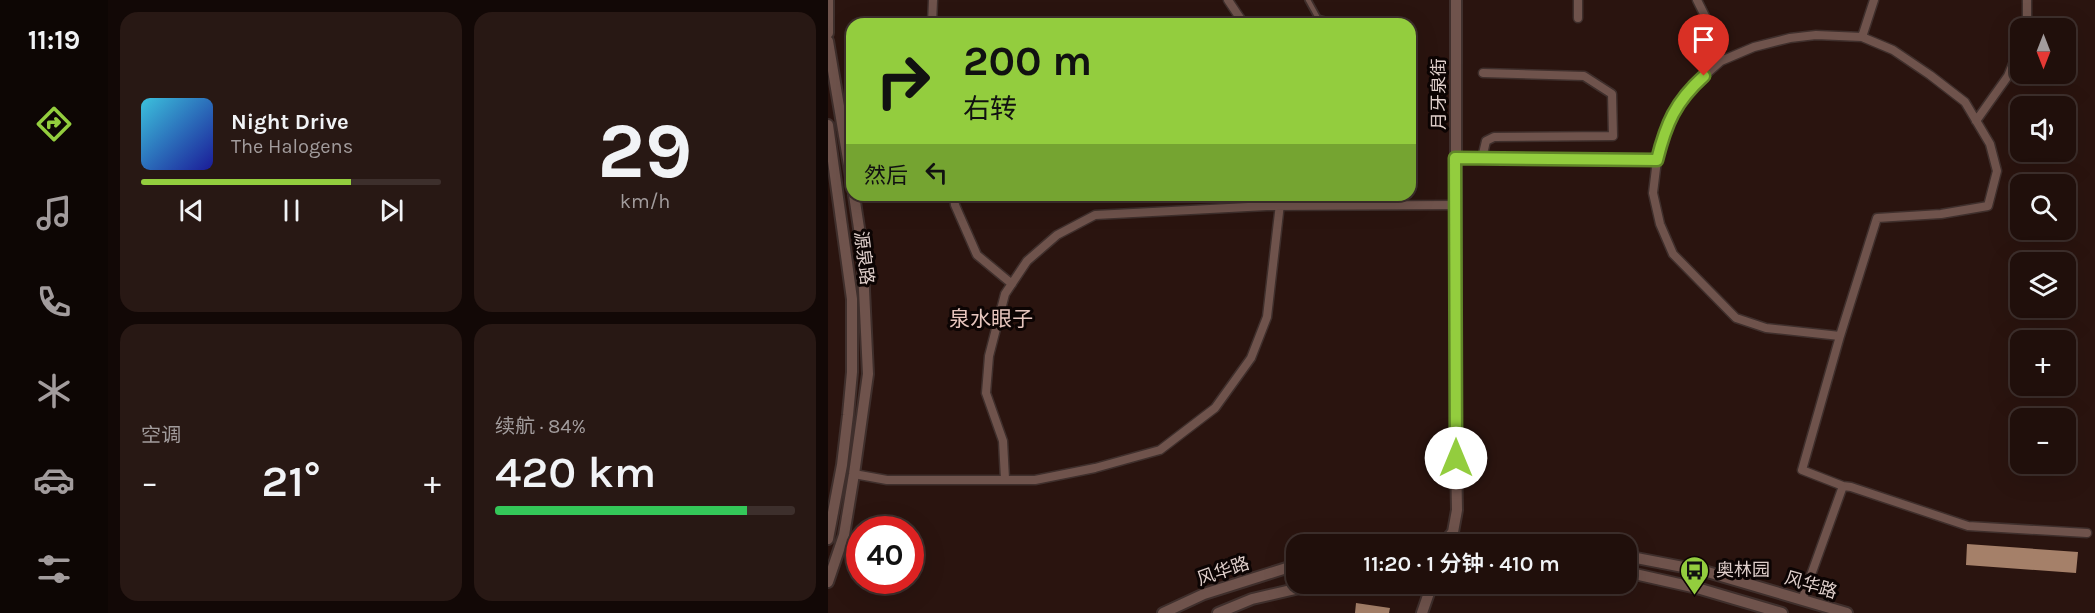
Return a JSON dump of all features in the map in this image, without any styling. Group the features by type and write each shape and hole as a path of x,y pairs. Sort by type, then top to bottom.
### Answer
{"street":[{"path":"828,0 828,33"},
{"path":"932,18 933,0"},
{"path":"1228,0 1240,18"},
{"name":"月牙泉街","path":"1451,534 1457,510 1456,0"},
{"path":"1578,0 1578,18"},
{"path":"1696,0 1716,38 1721,61"},
{"path":"1862,37 1874,0"},
{"path":"2027,0 2027,18"},
{"path":"1840,336 1766,328 1736,318 1673,254 1660,224 1653,193 1657,160 1664,131 1686,92 1721,61 1754,47 1790,38 1816,35 1862,37 1893,50 1965,102 1990,144 1997,171 1988,206 1941,214 1877,218 1840,336 1802,470 1843,486 1968,526 2087,534"},
{"path":"828,41 846,148"},
{"path":"1976,121 2010,71"},
{"path":"1482,158 1486,141 1494,137 1613,136 1612,94 1584,76 1483,73"},
{"name":"源泉路","path":"828,125 852,298 852,372 842,465 828,539"},
{"path":"1455,158 1657,160"},
{"name":"源泉路","path":"828,582 844,535 868,374 863,258 855,201"},
{"path":"955,201 977,255 1012,284"},
{"path":"854,474 887,480 1035,480 1095,468 1160,450 1215,408 1251,358 1267,317 1281,201"},
{"path":"1005,479 1003,441 986,393 989,356 1005,294 1027,261 1058,235 1095,215 1281,206 1455,205"},
{"path":"1802,600 1843,486"},
{"name":"风华路","path":"1637,558 1704,571 1847,613"},
{"name":"风华路","path":"1163,613 1204,594 1286,568"},
{"path":"1637,573 1782,613"},
{"path":"1218,613 1252,599 1286,591"},
{"path":"1422,613 1429,594"}],"lane":[{"path":"1308,0 1318,18"}],"building":[{"path":"1967,544 2078,552 2076,573 1966,565"},
{"path":"1356,603 1390,608 1389,613 1355,613"}],"place":[{"name":"奥林园","path":"1695,596"}],"district":[{"name":"泉水眼子","path":"991,319"}],"route":[{"path":"1456,458 1455,158 1657,160 1664,131 1686,92 1704,76"}]}
